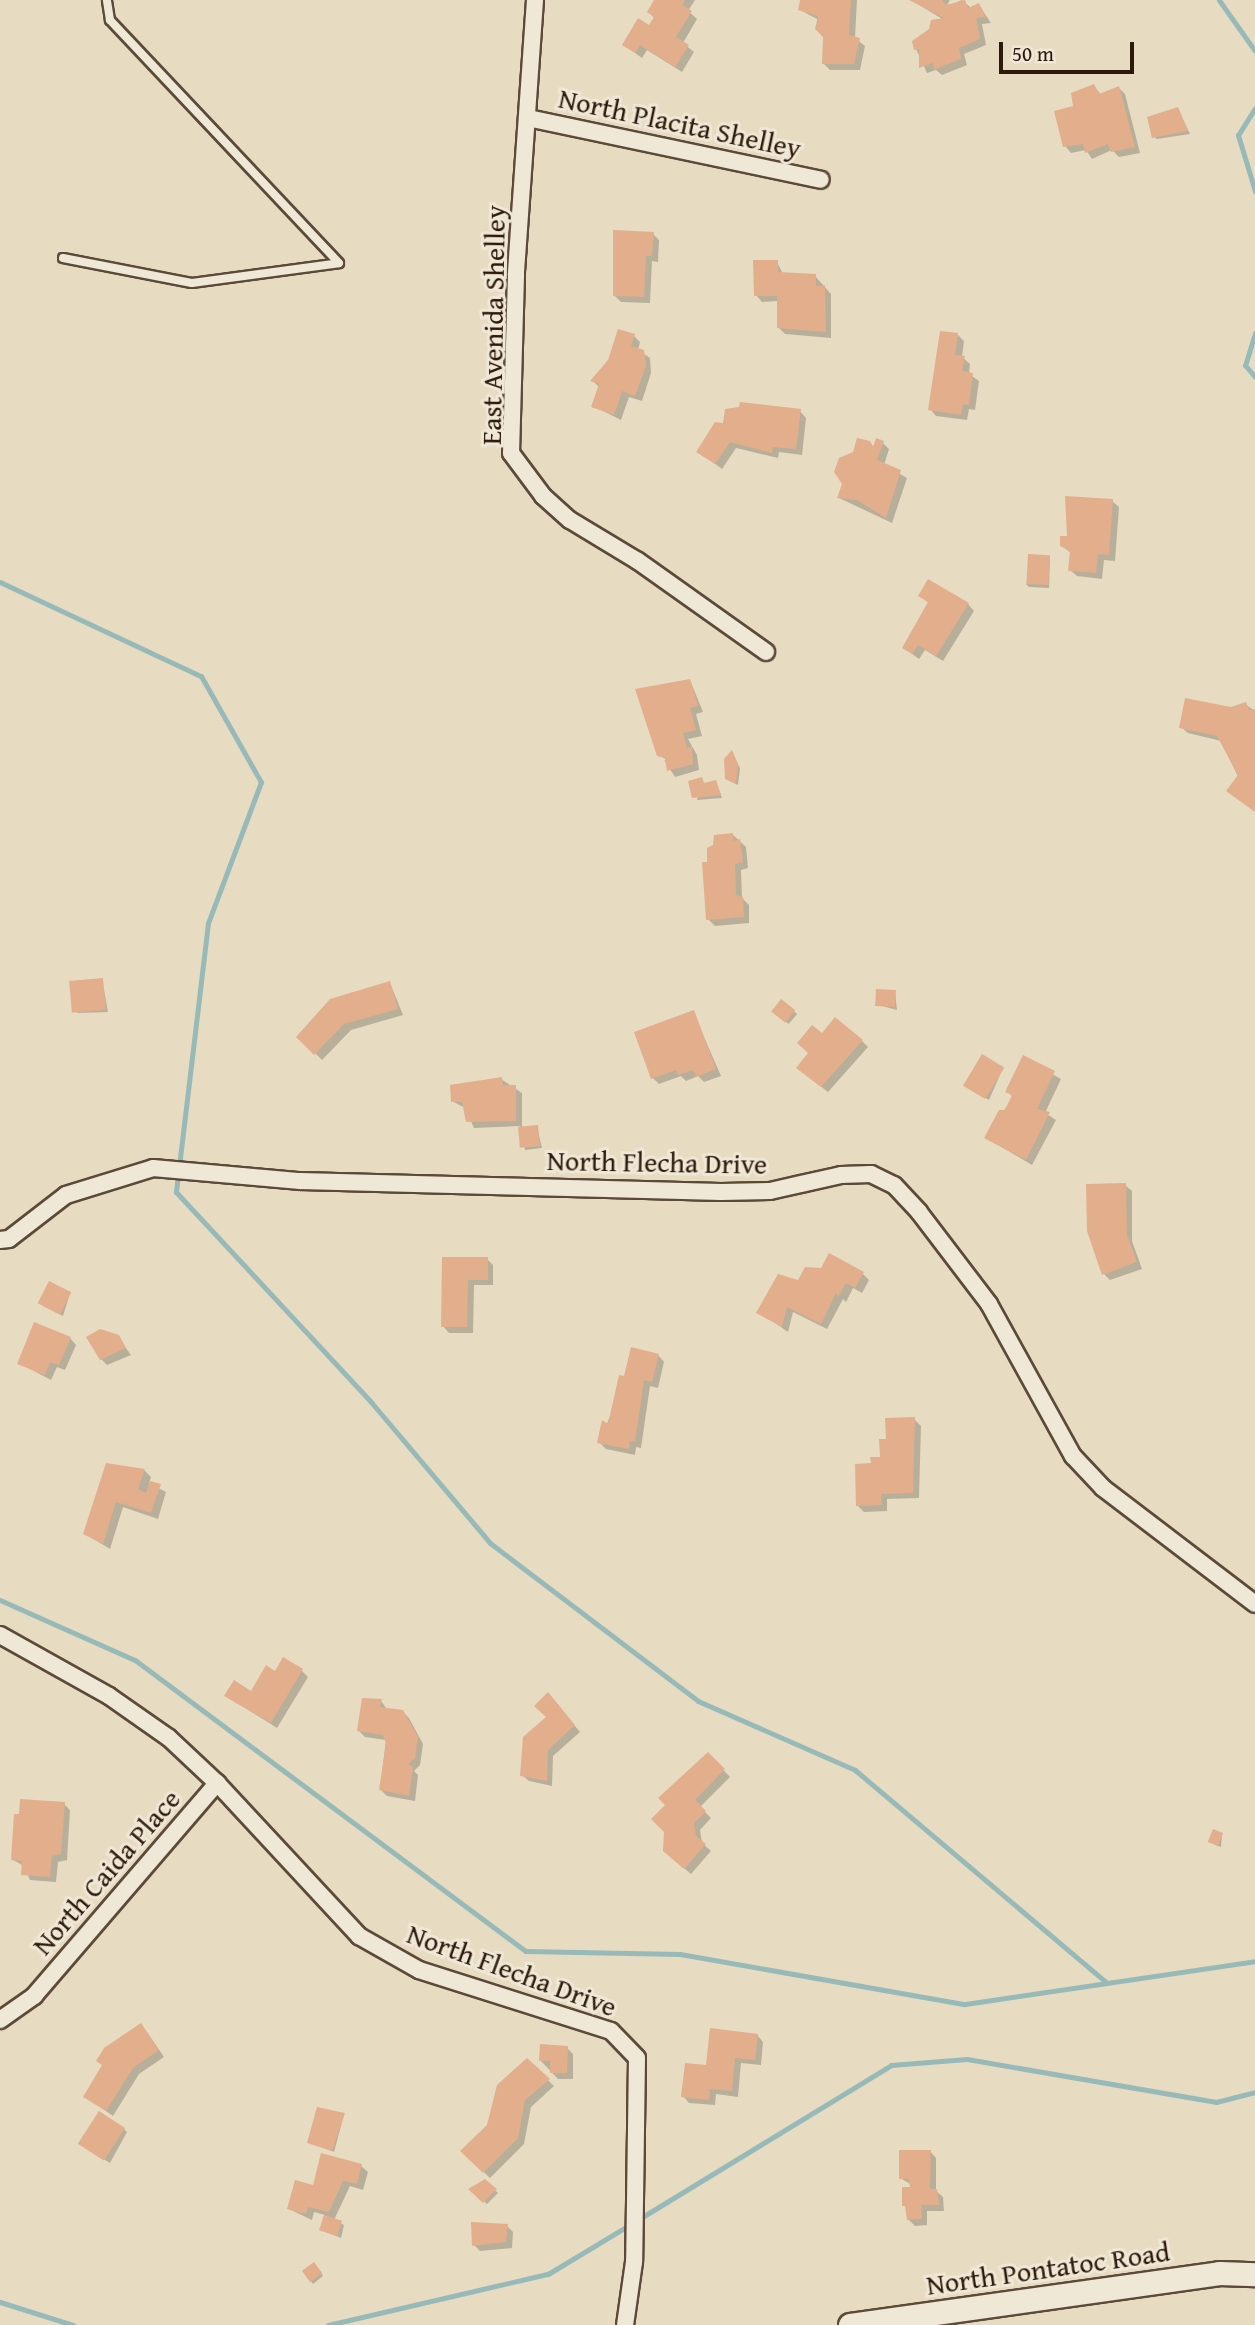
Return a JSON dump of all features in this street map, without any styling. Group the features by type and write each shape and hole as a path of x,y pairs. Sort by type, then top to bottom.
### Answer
{"street":[{"name":"East Avenida Shelley","path":"535,0 516,275 511,453 543,496 570,520 638,561 766,652"},
{"name":"North Placita Shelley","path":"527,118 821,180"},
{"name":"North Flecha Drive","path":"0,1240 9,1239 66,1195 153,1168 300,1181 750,1193 788,1189 841,1175 871,1174 894,1185 919,1212 989,1304 1073,1456 1103,1488 1255,1604"},
{"name":"North Flecha Drive","path":"0,1635 110,1696 169,1738 217,1783 359,1936 419,1970 611,2031 637,2058 634,2262 625,2325"},
{"name":"North Caida Place","path":"0,2020 34,1996 217,1783"},
{"name":"North Pontatoc Road","path":"850,2325 1219,2273 1255,2274"}],"lane":[{"path":"63,258 192,283 339,263 110,20 107,0"}],"building":[{"path":"654,0 685,0 682,5 692,11 676,37 689,45 675,67 640,45 635,53 622,45 638,18 649,25 654,17 647,12"},
{"path":"800,0 851,0 849,35 860,38 854,64 822,64 823,37 815,29 818,16 798,10"},
{"path":"909,0 942,0 946,5 965,0 968,8 979,3 986,17 976,18 980,39 959,48 961,59 934,70 933,63 919,68 919,49 914,50 912,41 929,29 931,20 944,18"},
{"path":"1094,84 1099,94 1119,86 1135,147 1111,152 1108,144 1085,153 1083,144 1063,147 1054,111 1073,106 1071,93"},
{"path":"1178,107 1188,131 1152,138 1147,117"},
{"path":"613,230 654,232 652,256 646,256 644,297 613,296"},
{"path":"753,260 778,260 778,272 816,274 816,286 825,285 826,332 777,328 777,296 754,296"},
{"path":"618,329 635,334 631,346 644,350 646,366 635,396 622,391 614,415 591,407 599,384 590,381 608,360"},
{"path":"940,331 958,333 955,355 965,356 962,371 973,373 969,405 963,404 961,415 928,410"},
{"path":"740,402 801,409 796,449 773,447 772,453 730,442 715,464 696,452 715,422 723,423 725,409 739,407"},
{"path":"857,438 870,441 873,447 876,438 884,441 877,460 901,470 886,518 857,500 837,498 842,484 834,472 839,458 853,452"},
{"path":"1065,496 1113,499 1109,555 1098,554 1096,573 1068,571 1070,551 1060,546 1060,536 1067,536"},
{"path":"1028,554 1050,555 1048,585 1026,584"},
{"path":"928,579 969,603 936,656 918,645 912,654 902,648 928,602 918,596"},
{"path":"690,679 698,706 690,708 696,730 683,733 687,748 692,746 693,764 667,771 665,758 657,756 635,689"},
{"path":"1185,698 1231,707 1246,702 1249,710 1255,709 1255,812 1226,791 1238,775 1217,736 1179,728"},
{"path":"732,750 738,764 736,784 725,779 724,759"},
{"path":"702,777 704,783 716,780 721,795 692,798 688,781"},
{"path":"733,833 733,841 740,839 743,862 735,864 736,895 743,897 744,917 706,920 702,862 707,862 707,848 713,845 714,835"},
{"path":"103,978 106,1010 72,1013 69,981"},
{"path":"390,981 398,1009 344,1024 314,1055 296,1037 330,999"},
{"path":"876,989 896,990 895,1007 875,1006"},
{"path":"781,999 795,1010 785,1023 771,1012"},
{"path":"694,1010 716,1069 696,1077 693,1070 678,1075 676,1070 651,1079 634,1032"},
{"path":"835,1017 863,1040 821,1087 796,1068 808,1053 797,1043 812,1025 822,1033"},
{"path":"982,1054 1004,1067 985,1099 963,1086"},
{"path":"1023,1055 1055,1071 1037,1109 1050,1112 1026,1160 984,1138 999,1110 1005,1110 1012,1095 1005,1092"},
{"path":"502,1077 503,1085 516,1085 516,1121 466,1122 462,1102 451,1102 450,1085"},
{"path":"538,1125 540,1146 520,1148 518,1127"},
{"path":"1126,1183 1127,1234 1137,1262 1102,1275 1087,1231 1086,1184"},
{"path":"829,1253 864,1272 855,1288 846,1283 838,1297 836,1293 821,1324 787,1307 782,1327 756,1313 778,1274 798,1280 805,1267 821,1268"},
{"path":"442,1257 488,1257 488,1280 468,1280 467,1327 441,1327"},
{"path":"49,1281 71,1292 60,1315 38,1303"},
{"path":"34,1322 71,1337 59,1365 50,1362 45,1375 17,1364"},
{"path":"100,1329 119,1335 126,1348 100,1360 86,1337"},
{"path":"631,1347 659,1354 652,1382 644,1380 635,1442 630,1441 629,1449 597,1443 602,1420 608,1424 619,1375 624,1376"},
{"path":"915,1417 913,1493 881,1494 882,1505 856,1506 855,1464 871,1463 870,1457 880,1457 879,1439 886,1439 885,1418"},
{"path":"106,1463 145,1469 138,1489 146,1493 150,1481 161,1484 151,1513 116,1502 103,1544 83,1534"},
{"path":"283,1657 303,1669 271,1723 224,1696 234,1680 251,1691 266,1665 275,1671"},
{"path":"548,1692 575,1725 548,1750 547,1781 520,1776 523,1737 546,1717 534,1706"},
{"path":"362,1698 382,1699 380,1707 403,1710 418,1737 415,1758 408,1764 413,1767 409,1796 379,1790 386,1744 383,1735 357,1731"},
{"path":"708,1752 725,1769 695,1800 706,1811 694,1823 696,1836 706,1844 684,1869 663,1851 664,1832 651,1819 665,1805 658,1798"},
{"path":"20,1799 65,1802 61,1854 52,1856 50,1877 21,1875 22,1861 11,1860 14,1814 19,1814"},
{"path":"1213,1829 1223,1833 1218,1846 1208,1842"},
{"path":"141,2023 159,2050 133,2068 106,2111 83,2097 102,2065 96,2061 104,2048"},
{"path":"710,2028 758,2034 755,2060 735,2058 732,2091 710,2089 709,2100 681,2097 685,2063 706,2065"},
{"path":"540,2044 568,2046 567,2073 550,2073 550,2061 539,2061"},
{"path":"527,2058 550,2079 525,2100 518,2138 483,2173 460,2151 487,2125 497,2085"},
{"path":"317,2107 345,2113 332,2151 307,2143"},
{"path":"99,2111 125,2128 104,2161 78,2144"},
{"path":"899,2150 931,2150 930,2189 937,2189 939,2205 921,2205 922,2219 907,2220 905,2206 902,2206 902,2187 910,2187 909,2179 899,2179"},
{"path":"321,2153 362,2164 357,2184 343,2181 329,2212 308,2207 306,2214 287,2209 295,2180 313,2185"},
{"path":"485,2179 497,2189 483,2203 468,2189"},
{"path":"324,2215 342,2221 337,2236 319,2230"},
{"path":"471,2222 508,2224 506,2242 472,2246"},
{"path":"314,2262 322,2273 310,2282 302,2271"}],"waterway":[{"path":"1219,0 1255,51"},
{"path":"1255,108 1238,135 1255,191"},
{"path":"1255,333 1245,365 1255,377"},
{"path":"0,582 201,676 261,782 208,923 176,1192 371,1402 490,1543 698,1701 855,1770 1106,1982"},
{"path":"0,1600 135,1660 526,1951 680,1954 965,2004 1255,1961"},
{"path":"639,2219 891,2065 967,2059 1216,2102 1255,2092"},
{"path":"328,2325 548,2274 631,2224"},
{"path":"0,2302 73,2325"}]}
